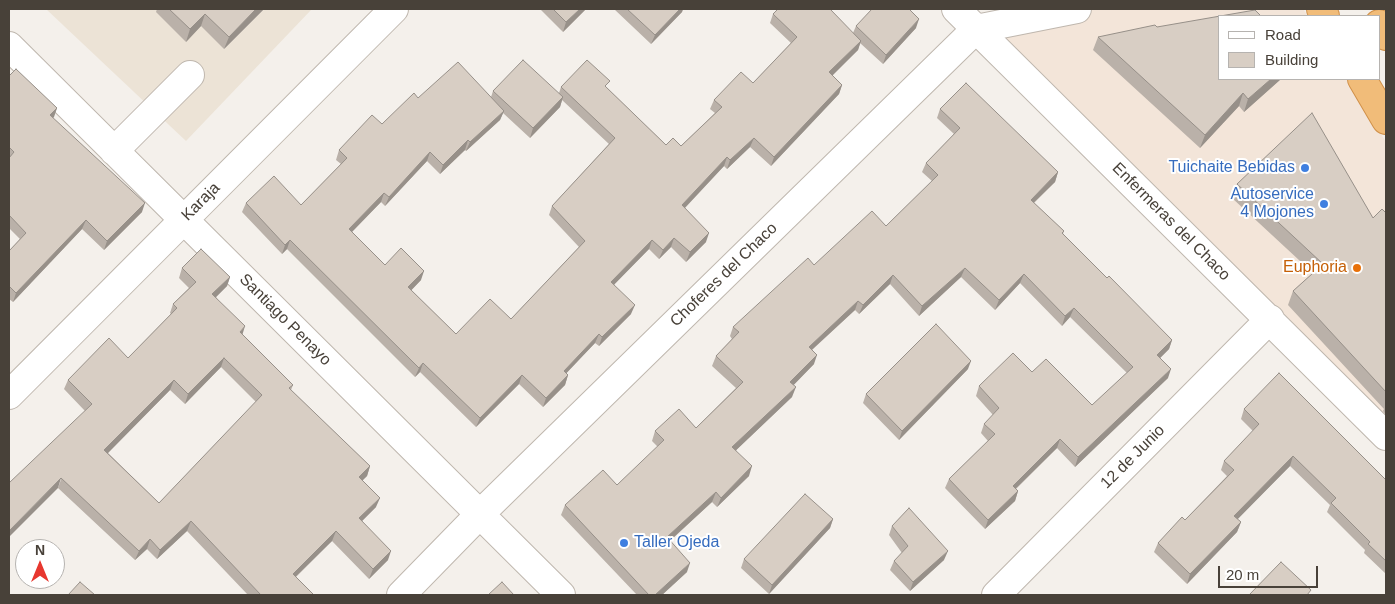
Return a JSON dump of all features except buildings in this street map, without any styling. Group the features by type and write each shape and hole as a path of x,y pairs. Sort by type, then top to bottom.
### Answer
{"highway":[{"path":"1363,80 1386,120"}],"street":[{"name":"Karaja","path":"9,395 394,9"},
{"name":"Enfermeras del Chaco","path":"956,9 1386,436"},
{"path":"976,29 1077,9"},
{"name":"Choferes del Chaco","path":"401,595 480,514 976,29"},
{"name":"Santiago Penayo","path":"9,46 561,595"},
{"path":"114,151 190,75"},
{"name":"12 de Junio","path":"996,595 1270,320"}],"shaded area":[{"path":"46,9 312,9 186,141"},
{"path":"1098,9 1303,9 1307,15 1218,15 1218,80 1348,80 1386,142 1386,437 976,29"}],"place":[{"name":"Tuichaite Bebidas","path":"1305,168"},
{"name":"Autoservice 4 Mojones","path":"1324,204"},
{"name":"Euphoria","path":"1357,268"},
{"name":"Taller Ojeda","path":"624,543"}]}
